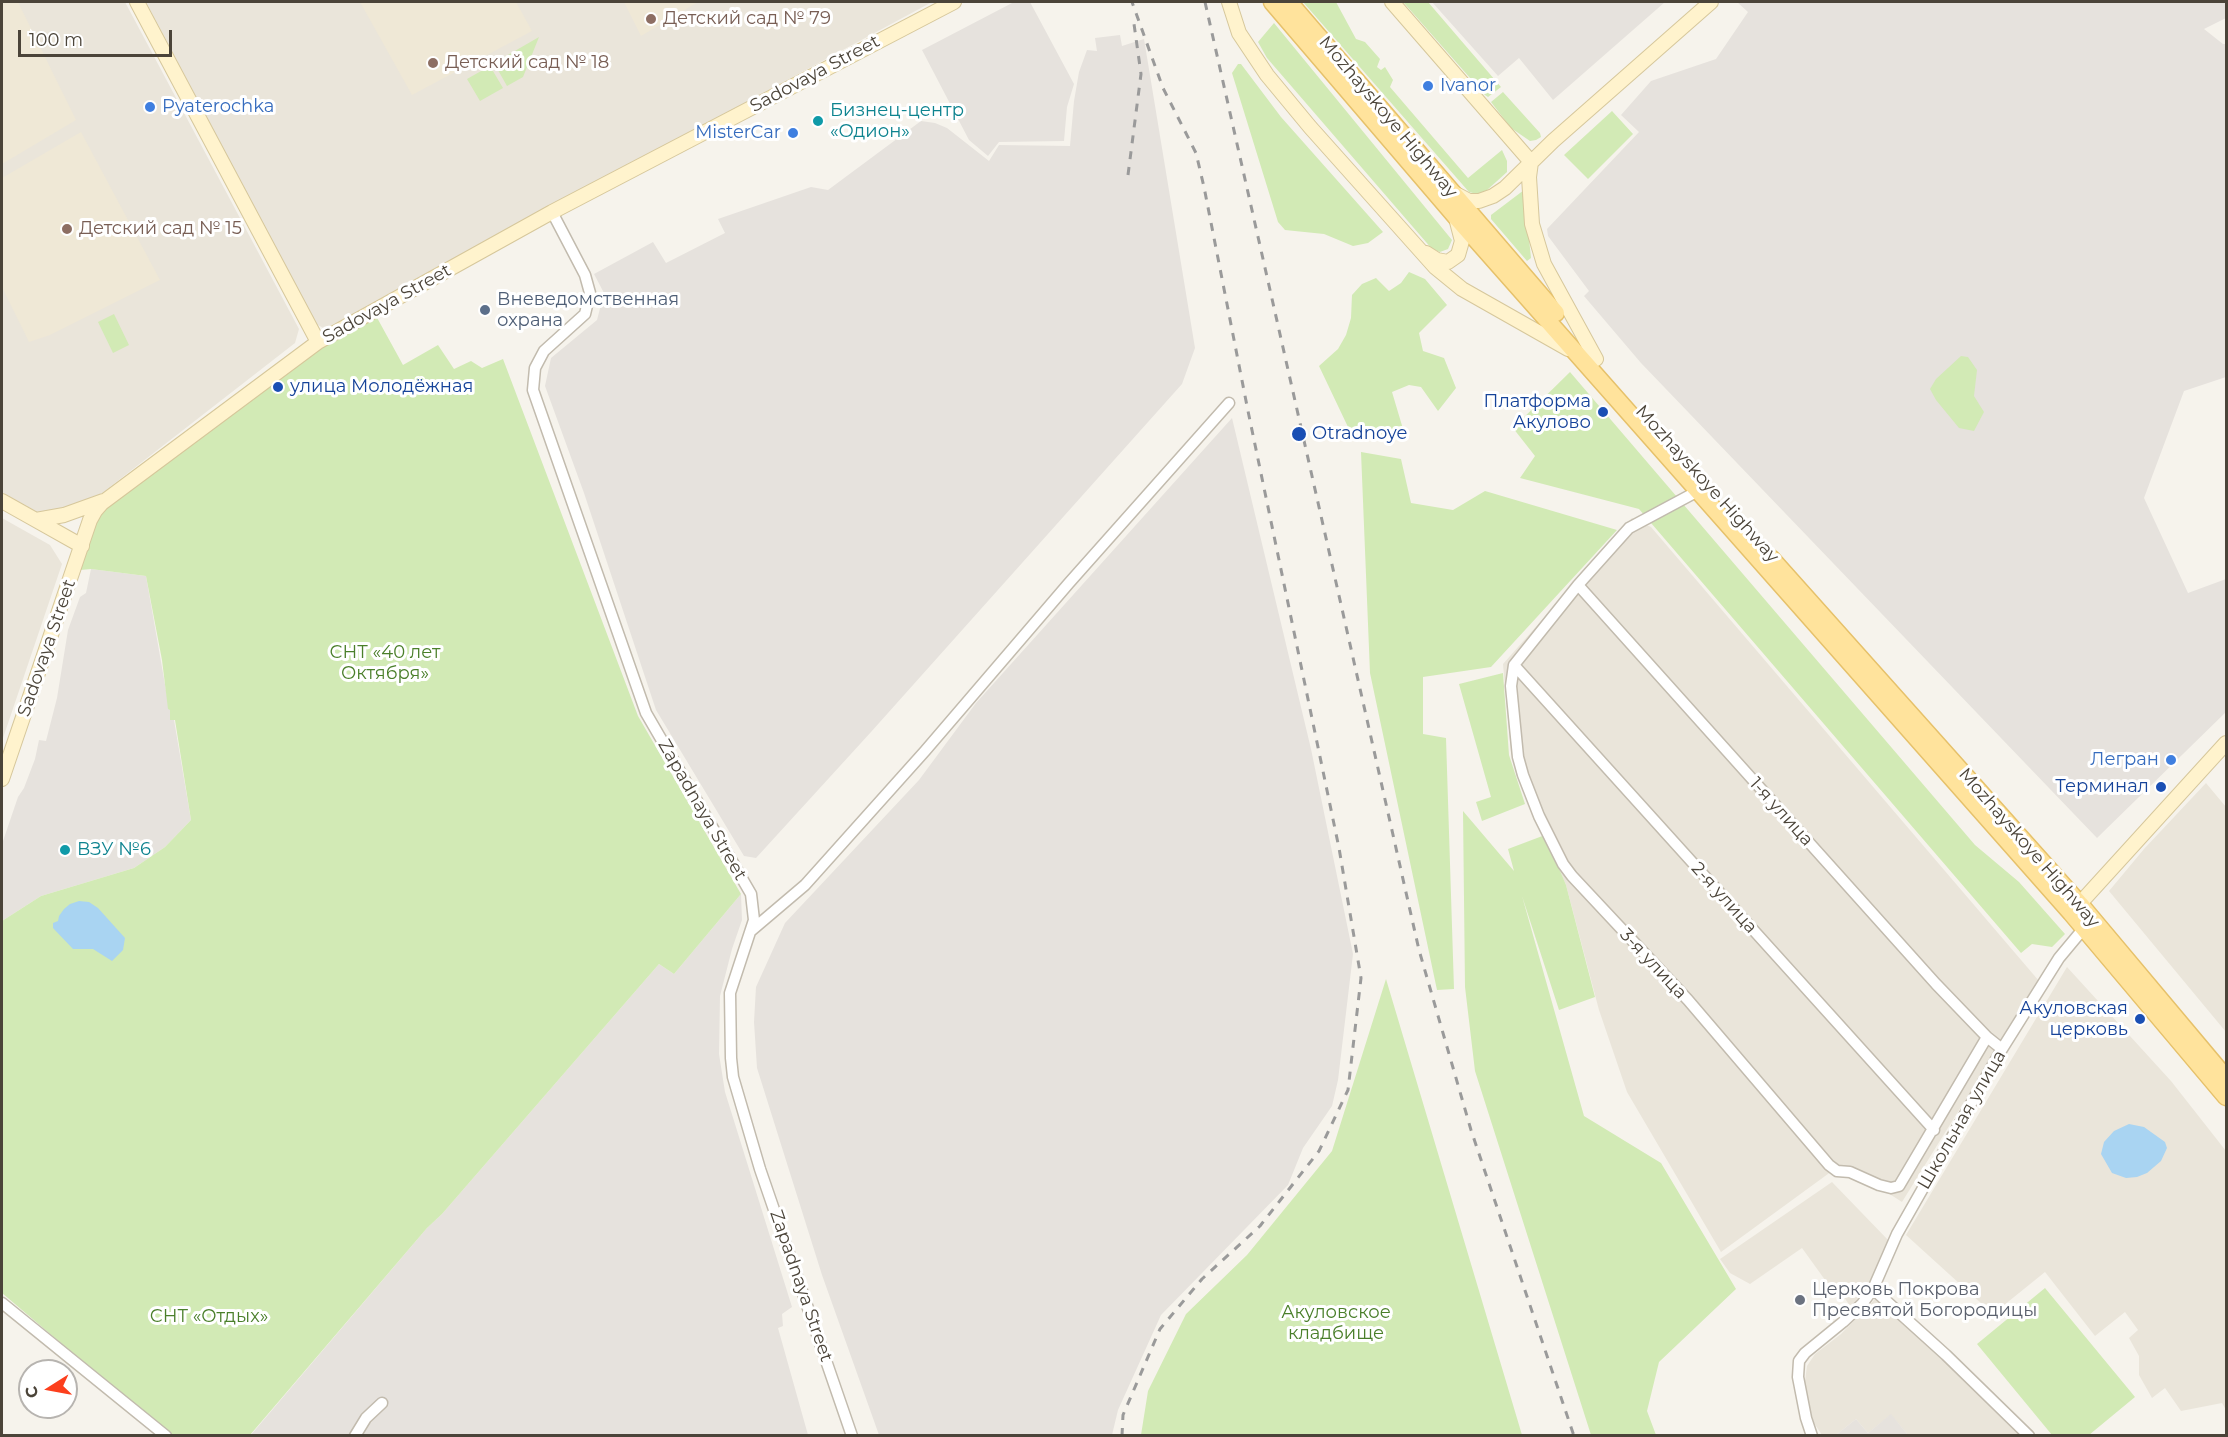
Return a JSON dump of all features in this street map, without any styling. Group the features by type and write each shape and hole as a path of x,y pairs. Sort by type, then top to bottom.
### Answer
{"main road":[{"name":"Mozhayskoye Highway","path":"1272,2 1456,217 1698,491 2076,909 2128,963 2226,1078"},
{"name":"Mozhayskoye Highway","path":"1289,2 1596,359 2076,909 2088,933 2226,1097"}],"street":[{"path":"137,2 318,342"},
{"name":"Sadovaya Street","path":"2,779 95,511 109,498 318,342 552,212 954,2"},
{"path":"1229,2 1239,33 1267,75 1317,136 1435,267 1462,289 1578,355"},
{"path":"1392,2 1531,162 1529,177 1532,224 1544,264 1596,359"},
{"path":"1450,190 1469,201 1479,201 1505,188 1531,162 1711,2"},
{"name":"Zapadnaya Street","path":"552,212 585,275 590,293 585,314 544,351 535,368 533,390 646,712 751,894 754,920 752,930 730,993 733,1077 760,1168 852,1436"},
{"path":"1416,247 1437,260 1448,262 1458,255 1462,241 1456,217"},
{"path":"752,930 805,885 1068,583 1229,404"},
{"path":"1514,665 1578,585 1629,528 1698,491"},
{"path":"36,520 64,515 109,498"},
{"path":"2,501 82,546"},
{"name":"1-я улица","path":"1578,585 1928,975 1987,1037 2002,1049"},
{"name":"2-я улица","path":"1514,665 1934,1130"},
{"name":"3-я улица","path":"1514,665 1511,686 1518,757 1539,816 1563,864 1688,1000 1829,1165 1838,1171 1850,1172 1879,1185 1891,1188 1899,1186 1934,1130"},
{"path":"2076,909 2226,743"},
{"name":"Школьная улица","path":"1812,1436 1798,1377 1799,1361 1805,1353 1856,1310 1873,1289 1897,1234 2002,1049 2059,958 2088,933"},
{"path":"1934,1130 1987,1037"},
{"path":"1873,1289 1946,1355 2029,1436"},
{"path":"2,1303 166,1436"},
{"path":"355,1436 366,1418 382,1403"}],"shaded area":[{"path":"2,2 125,2 299,329 295,343 88,504 43,515 2,492"},
{"path":"2,2 18,2 76,120 2,164"},
{"path":"146,2 932,2 325,329 316,324"},
{"name":"Детский сад № 18","path":"360,2 516,2 532,31 412,95"},
{"name":"Детский сад № 79","path":"624,2 698,2 641,36"},
{"path":"1014,2 1030,2 1074,84 1067,107 1064,141 999,142 988,156 969,140 922,50"},
{"path":"1432,2 1665,2 1553,100 1519,58 1498,76"},
{"path":"1737,2 2226,2 2226,18 2204,29 2226,44 2226,377 2184,391 2144,498 2188,593 2226,579 2226,712 2097,838 1641,363 1584,296 1589,291 1548,236 1547,229 1639,132 1621,115 1651,81 1716,59 1748,12"},
{"path":"1120,35 1122,46 1144,39 1195,348 1182,384 756,858 744,856 656,710 584,493 545,386 551,358 597,320 604,293 594,274 653,242 666,263 725,233 718,219 811,187 828,190 921,121 947,128 989,161 999,145 1070,146 1079,72 1087,50 1097,51 1095,38"},
{"name":"Детский сад № 15","path":"81,132 160,280 50,335 29,342 2,287 2,178"},
{"path":"1232,418 1311,749 1353,954 1338,1080 1332,1106 1303,1148 1288,1185 1161,1315 1118,1410 1112,1435 879,1435 822,1275 757,1068 754,1022 756,987 785,923 919,780 976,703"},
{"path":"2,518 50,545 62,564 2,741"},
{"path":"1632,518 1651,527 2039,981 1902,1202 1888,1193 1832,1171 1721,1252 1627,1092 1599,1010 1566,885 1520,781 1511,753 1503,664"},
{"path":"91,569 146,576 191,820 165,847 134,868 41,896 2,921 2,844 18,797 24,788 35,759 39,740 46,741 57,698 68,630 80,597 86,593"},
{"path":"2206,783 2226,807 2226,1032 2109,891 2144,849"},
{"path":"741,894 742,920 720,996 719,1054 725,1092 792,1307 782,1314 783,1326 778,1328 808,1435 250,1436 427,1228 442,1214 659,964 674,974"},
{"path":"2067,967 2171,1081 2226,1151 2226,1410 2222,1403 2181,1411 2165,1388 2152,1398 2139,1375 2139,1356 2129,1338 2138,1330 2125,1312 2095,1336 2045,1272 1993,1314 1906,1235"},
{"path":"1832,1182 1889,1241 1864,1294 1850,1306 1838,1288 1833,1291 1802,1248 1750,1284 1730,1273 1720,1259"},
{"path":"1875,1299 1943,1359 2021,1435 1908,1435 1891,1415 1868,1433 1856,1419 1836,1435 1822,1435 1814,1423 1804,1388 1807,1366 1815,1354 1841,1334"},
{"path":"1891,1414 1908,1435 1836,1435 1856,1419 1868,1433"}],"green space":[{"path":"1303,2 1336,2 1356,39 1365,42 1380,59 1377,67 1381,70 1385,67 1393,80 1390,87 1468,178 1502,150 1507,161 1507,172 1486,191 1477,194 1469,192"},
{"path":"1428,2 1501,87 1488,97 1485,95 1404,3"},
{"path":"1274,23 1452,240 1448,249 1440,252 1432,249 1267,58 1258,42"},
{"path":"539,37 523,77 507,86 494,63"},
{"path":"1238,64 1241,64 1281,117 1383,232 1368,243 1353,246 1324,234 1285,230 1278,222 1232,73"},
{"path":"490,66 503,88 480,101 467,79"},
{"path":"1503,92 1540,133 1541,137 1530,141 1511,128 1491,102"},
{"path":"1612,111 1633,134 1588,179 1564,155"},
{"path":"1524,190 1531,258 1527,261 1491,219 1491,215"},
{"path":"1409,272 1425,279 1447,305 1419,333 1423,351 1444,358 1456,388 1438,411 1421,387 1409,385 1392,392 1406,439 1348,427 1319,366 1338,349 1346,335 1351,318 1352,295 1362,284 1376,278 1389,291 1401,283"},
{"path":"114,314 129,345 113,353 98,322"},
{"path":"375,314 403,365 438,345 454,369 471,361 482,368 503,359 638,716 741,894 674,974 659,964 442,1214 427,1228 250,1435 169,1435 2,1293 2,921 41,896 134,868 165,847 191,820 175,720 170,720 162,660 146,576 91,569 80,570 100,513 322,347"},
{"path":"1961,356 1968,357 1977,370 1974,396 1984,412 1974,431 1959,428 1930,389 1936,379"},
{"path":"1570,372 1975,845 2019,882 2065,934 2052,947 2032,944 2021,953 1639,509 1520,478 1535,456 1513,428"},
{"path":"1361,452 1401,459 1411,503 1453,510 1485,491 1617,530 1491,667 1423,677 1423,734 1446,738 1454,989 1437,990 1370,673"},
{"path":"1503,673 1509,755 1525,804 1482,821 1476,802 1491,797 1459,684"},
{"path":"1463,811 1514,871 1508,849 1545,835 1566,885 1595,997 1559,1010 1522,896 1584,1116 1661,1163 1736,1289 1659,1362 1647,1411 1656,1435 1591,1435 1475,1071 1465,987"},
{"name":"Акуловское кладбище","path":"1386,979 1522,1435 1141,1435 1148,1391 1186,1314 1247,1255 1332,1151"},
{"path":"2045,1288 2135,1397 2089,1435 2052,1435 1977,1344"}],"water":[{"path":"79,901 89,902 98,908 125,938 123,950 112,961 93,949 73,949 53,928 53,923 58,921 64,909"},
{"path":"2129,1124 2144,1127 2165,1142 2167,1148 2161,1161 2147,1173 2126,1178 2112,1173 2101,1154 2104,1142 2114,1131"}],"railway":[{"path":"1122,1436 1123,1415 1160,1329 1202,1279 1260,1226 1319,1151 1348,1090 1361,978 1339,848 1204,187 1196,153 1163,88 1132,2"},
{"path":"1205,2 1419,950 1471,1130 1574,1436"},
{"path":"1128,175 1141,74 1134,24"}],"place":[{"name":"Детский сад № 79","path":"651,19"},
{"name":"Детский сад № 18","path":"433,63"},
{"name":"Ivanor","path":"1428,86"},
{"name":"Pyaterochka","path":"150,107"},
{"name":"Бизнец-центр «Одион»","path":"818,121"},
{"name":"MisterCar","path":"793,133"},
{"name":"Детский сад № 15","path":"67,229"},
{"name":"Вневедомственная охрана","path":"485,310"},
{"name":"улица Молодёжная","path":"278,387"},
{"name":"Платформа Акулово","path":"1603,412"},
{"name":"Otradnoye","path":"1299,434"},
{"name":"Легран","path":"2171,760"},
{"name":"Терминал","path":"2161,787"},
{"name":"ВЗУ №6","path":"65,850"},
{"name":"Акуловская церковь","path":"2140,1019"},
{"name":"Церковь Покрова Пресвятой Богородицы","path":"1800,1300"}],"park label":[{"name":"СНТ «40 лет Октября»","path":"385,663"},
{"name":"СНТ «Отдых»","path":"209,1317"}]}
